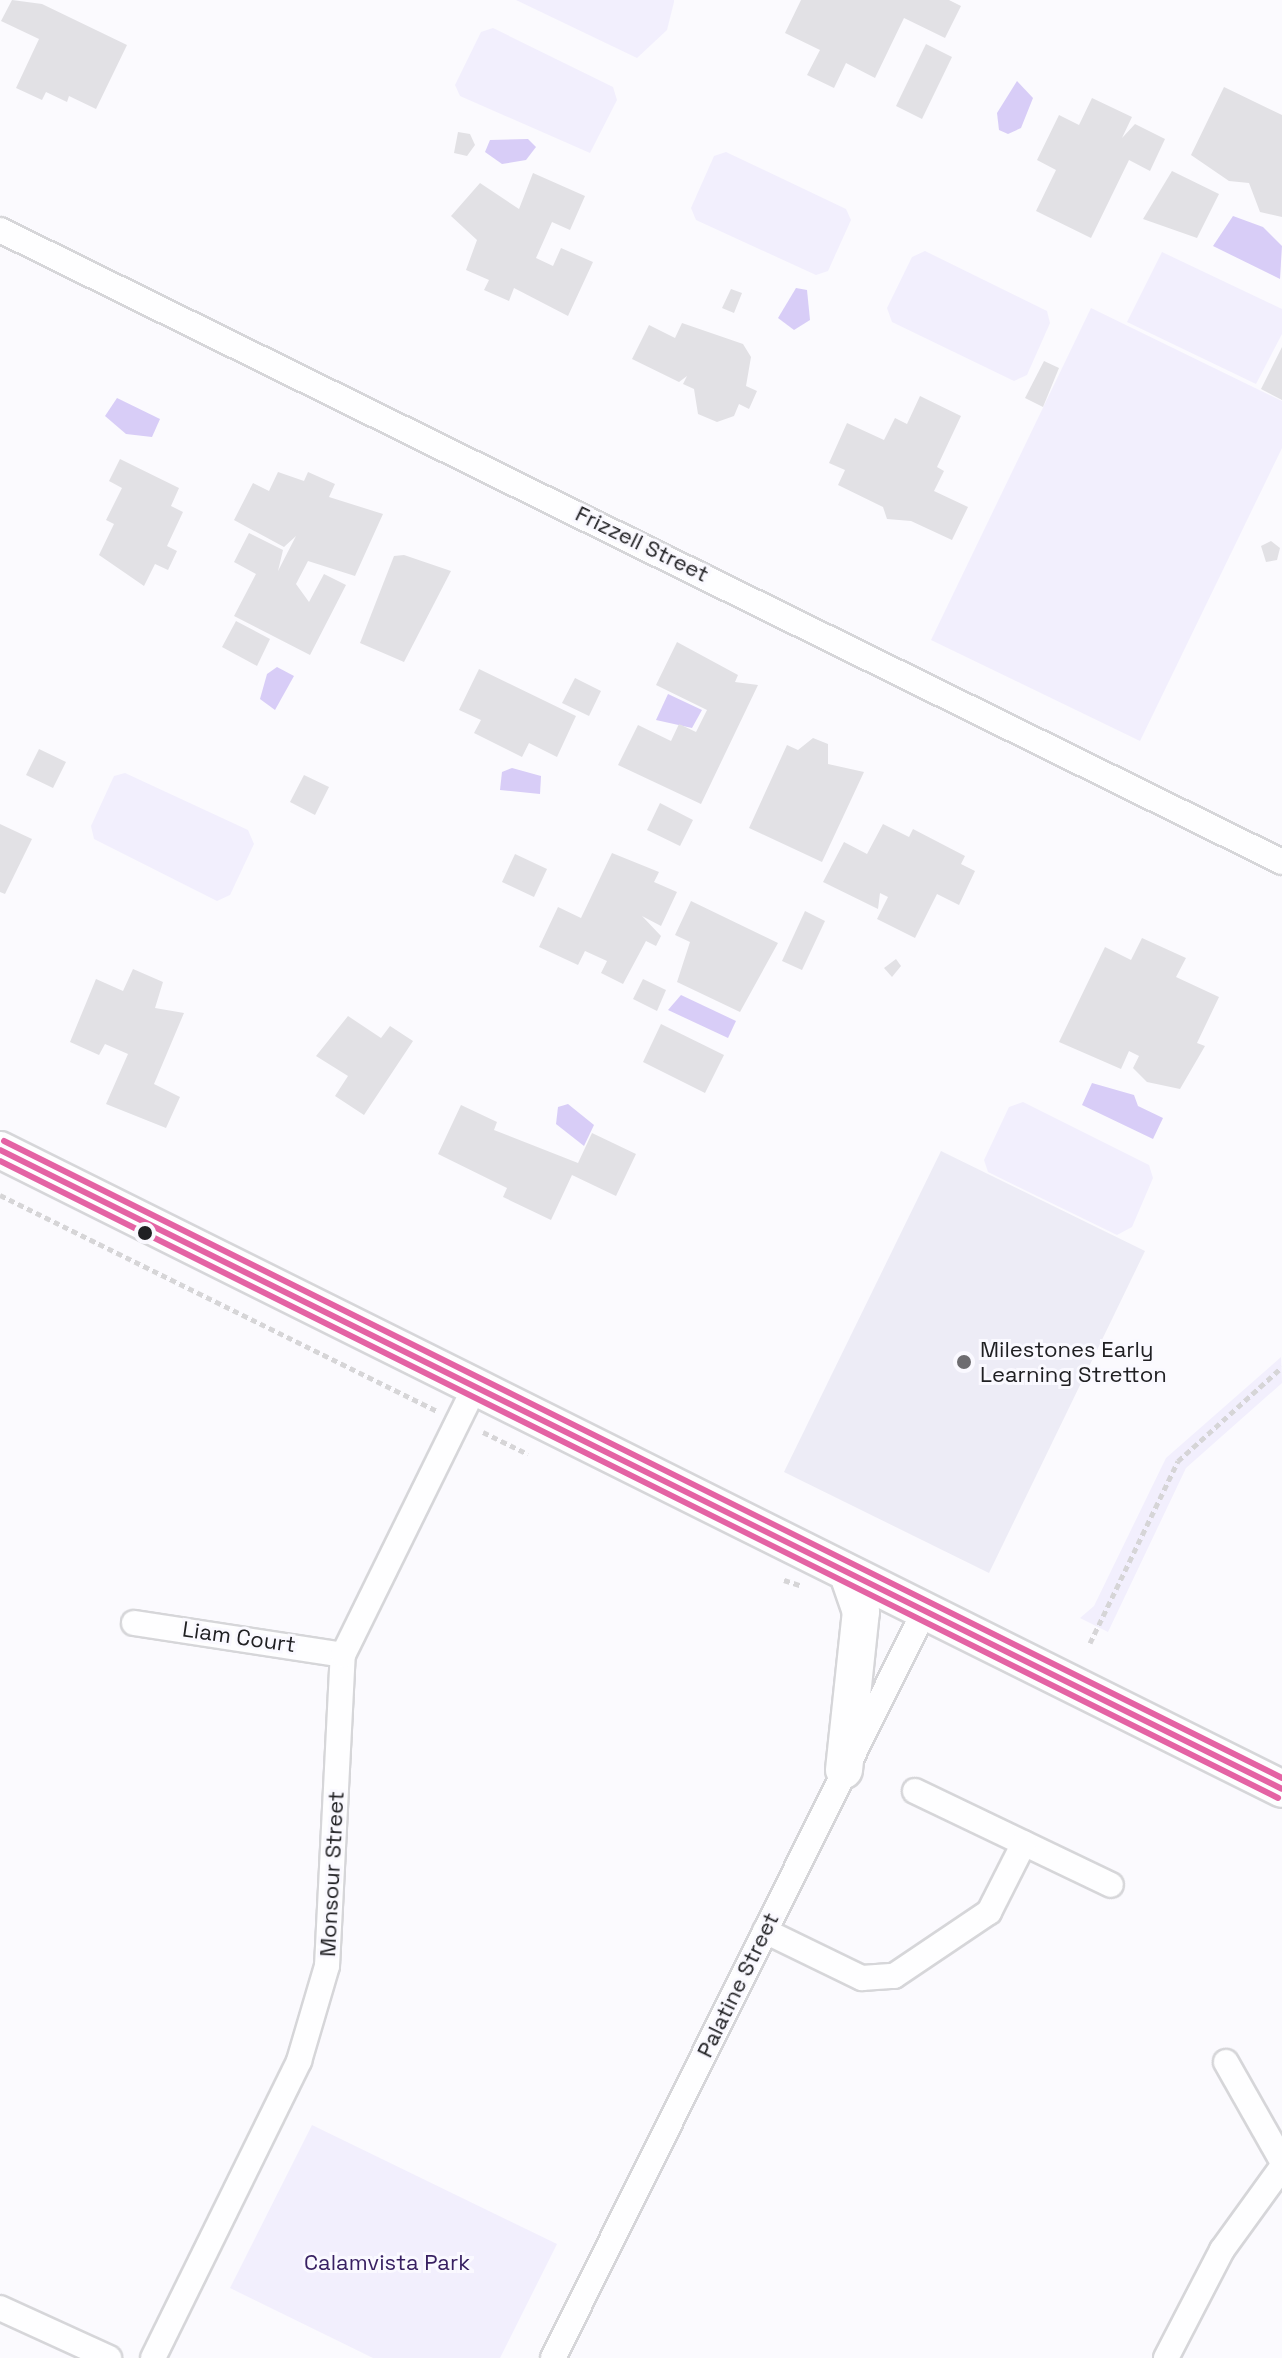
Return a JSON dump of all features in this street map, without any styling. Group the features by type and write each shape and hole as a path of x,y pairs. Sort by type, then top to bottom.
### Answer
{"main road":[{"path":"0,1150 477,1383 850,1580 924,1612 1282,1789"},
{"path":"844,1770 861,1612 850,1580"}],"street":[{"name":"Frizzell Street","path":"0,230 1282,862"},
{"name":"Monsour Street","path":"153,2358 299,2061 327,1966 343,1655 477,1383"},
{"name":"Palatine Street","path":"553,2358 924,1612"},
{"name":"Liam Court","path":"134,1623 343,1655"},
{"path":"915,1791 1111,1885"},
{"path":"765,1931 862,1978 894,1976 989,1912 1024,1843"},
{"path":"1166,2358 1222,2250 1282,2164 1226,2062"},
{"path":"0,2308 109,2358"}],"path":[{"path":"0,1195 430,1407"},
{"path":"1090,1643 1178,1461 1282,1367"}],"shaded area":[{"path":"1017,81 1033,98 1021,128 1008,134 999,130 997,113"},
{"path":"528,139 536,147 526,160 502,164 485,152 490,140"},
{"path":"1233,216 1263,227 1282,246 1280,279 1213,246"},
{"path":"796,288 807,290 810,320 794,330 778,318"},
{"path":"117,398 160,419 152,437 126,434 105,416"},
{"path":"277,667 294,676 275,710 260,699 267,674"},
{"path":"668,694 702,710 692,728 656,720"},
{"path":"512,768 541,776 540,794 500,790 502,772"},
{"path":"681,995 736,1021 728,1038 668,1010"},
{"path":"1092,1083 1134,1095 1138,1106 1163,1118 1153,1139 1082,1105"},
{"path":"568,1104 594,1125 584,1146 556,1124 558,1107"},
{"name":"Milestones Early Learning Stretton","path":"941,1151 1145,1251 989,1573 784,1472"}],"green space":[{"path":"516,0 674,2 667,30 637,58"},
{"path":"493,28 613,87 617,100 590,153 460,96 455,85 481,32"},
{"path":"726,152 846,209 851,220 828,271 816,275 696,220 691,208 714,156"},
{"path":"925,251 1047,311 1050,323 1027,375 1014,381 892,322 887,308 912,257"},
{"path":"1162,252 1282,309 1282,334 1256,384 1127,322"},
{"path":"1091,308 1282,401 1282,448 1140,741 931,640"},
{"path":"125,773 248,830 254,844 230,895 217,901 94,839 91,826 114,776"},
{"path":"1023,1102 1149,1165 1153,1178 1132,1227 1117,1235 988,1172 984,1160 1009,1107"},
{"path":"1281,1357 1282,1383 1186,1468 1108,1632 1080,1618 1094,1606 1166,1458"},
{"name":"Calamvista Park","path":"312,2125 557,2244 500,2358 373,2358 230,2288"}],"building":[{"path":"12,0 42,4 127,45 96,109 69,96 67,102 46,92 42,100 16,88 39,39 1,21"},
{"path":"801,0 949,0 961,6 945,38 904,18 875,78 846,63 834,88 807,75 820,50 785,33"},
{"path":"926,44 952,57 922,119 896,106"},
{"path":"1224,87 1282,115 1282,217 1260,212 1249,183 1229,181 1191,155"},
{"path":"1092,98 1132,117 1122,138 1135,124 1165,139 1150,171 1129,160 1091,238 1036,211 1056,170 1037,160 1059,115 1079,125"},
{"path":"458,132 470,134 475,145 467,156 454,153"},
{"path":"1172,171 1219,194 1197,238 1143,219"},
{"path":"533,173 585,196 570,230 552,222 536,258 553,266 561,248 593,262 568,316 514,288 509,301 484,290 489,280 466,270 477,240 451,216 480,183 519,209"},
{"path":"731,289 742,293 734,313 722,308"},
{"path":"682,323 743,344 751,357 746,386 757,391 749,409 739,404 734,416 717,422 698,414 694,389 683,384 687,376 679,382 632,359 649,325 675,338"},
{"path":"1282,347 1282,400 1261,389"},
{"path":"1044,361 1059,368 1043,407 1025,398"},
{"path":"920,396 961,416 937,467 944,471 934,491 968,507 952,540 911,521 887,519 883,507 838,485 845,470 829,463 847,423 884,440 895,418 907,424"},
{"path":"120,459 179,488 171,506 183,512 167,546 177,551 168,570 155,564 144,586 99,555 114,524 106,520 122,488 109,481"},
{"path":"278,472 304,481 308,472 335,484 329,497 383,514 355,576 308,561 296,584 309,602 324,574 346,585 310,655 234,616 256,574 234,562 249,533 283,550 278,571 296,536 284,547 234,520 253,483 269,491"},
{"path":"1271,541 1280,548 1277,560 1266,562 1261,546"},
{"path":"404,555 451,571 404,662 360,643 394,556"},
{"path":"236,621 270,639 257,666 222,647"},
{"path":"677,642 738,675 735,682 758,685 701,804 618,765 638,725 671,741 679,724 696,732 707,710 656,685"},
{"path":"479,669 576,716 557,757 529,743 522,757 474,733 481,720 459,710"},
{"path":"575,678 601,691 589,716 562,703"},
{"path":"813,738 828,744 828,764 864,772 822,862 749,828 787,745 798,750"},
{"path":"39,749 66,762 53,788 26,775"},
{"path":"304,775 329,787 315,815 290,802"},
{"path":"660,803 693,820 680,846 647,830"},
{"path":"0,824 32,839 5,894 0,892"},
{"path":"883,824 909,837 913,829 965,856 961,864 975,871 959,905 937,894 915,938 877,919 888,897 880,893 878,909 823,882 844,842 867,854"},
{"path":"612,853 659,872 654,882 677,892 661,926 642,916 661,936 656,946 646,941 623,984 601,973 607,961 585,951 578,965 539,947 558,907 581,918"},
{"path":"515,854 547,869 534,897 502,882"},
{"path":"691,901 778,943 740,1012 677,982 690,942 675,935"},
{"path":"805,911 825,921 802,970 782,961"},
{"path":"1142,938 1186,958 1176,977 1219,997 1197,1043 1205,1046 1180,1089 1147,1082 1133,1068 1139,1056 1129,1051 1121,1069 1059,1042 1105,947 1131,960"},
{"path":"896,959 901,966 892,977 884,968"},
{"path":"133,969 163,982 155,1008 184,1013 154,1084 180,1097 166,1128 106,1104 128,1054 105,1044 99,1055 70,1042 96,979 123,991"},
{"path":"643,979 666,990 657,1011 633,999"},
{"path":"348,1016 381,1038 390,1026 413,1041 364,1115 335,1096 348,1076 316,1056"},
{"path":"661,1024 724,1055 705,1093 643,1062"},
{"path":"461,1105 497,1122 494,1130 578,1163 592,1133 636,1154 616,1196 572,1175 551,1220 503,1197 507,1188 438,1154"}],"transit line":[{"path":"4,1141 1282,1778"},
{"path":"0,1150 1282,1789"},
{"path":"0,1161 1278,1798"}],"place":[{"name":"Milestones Early Learning Stretton","path":"964,1362"}]}
